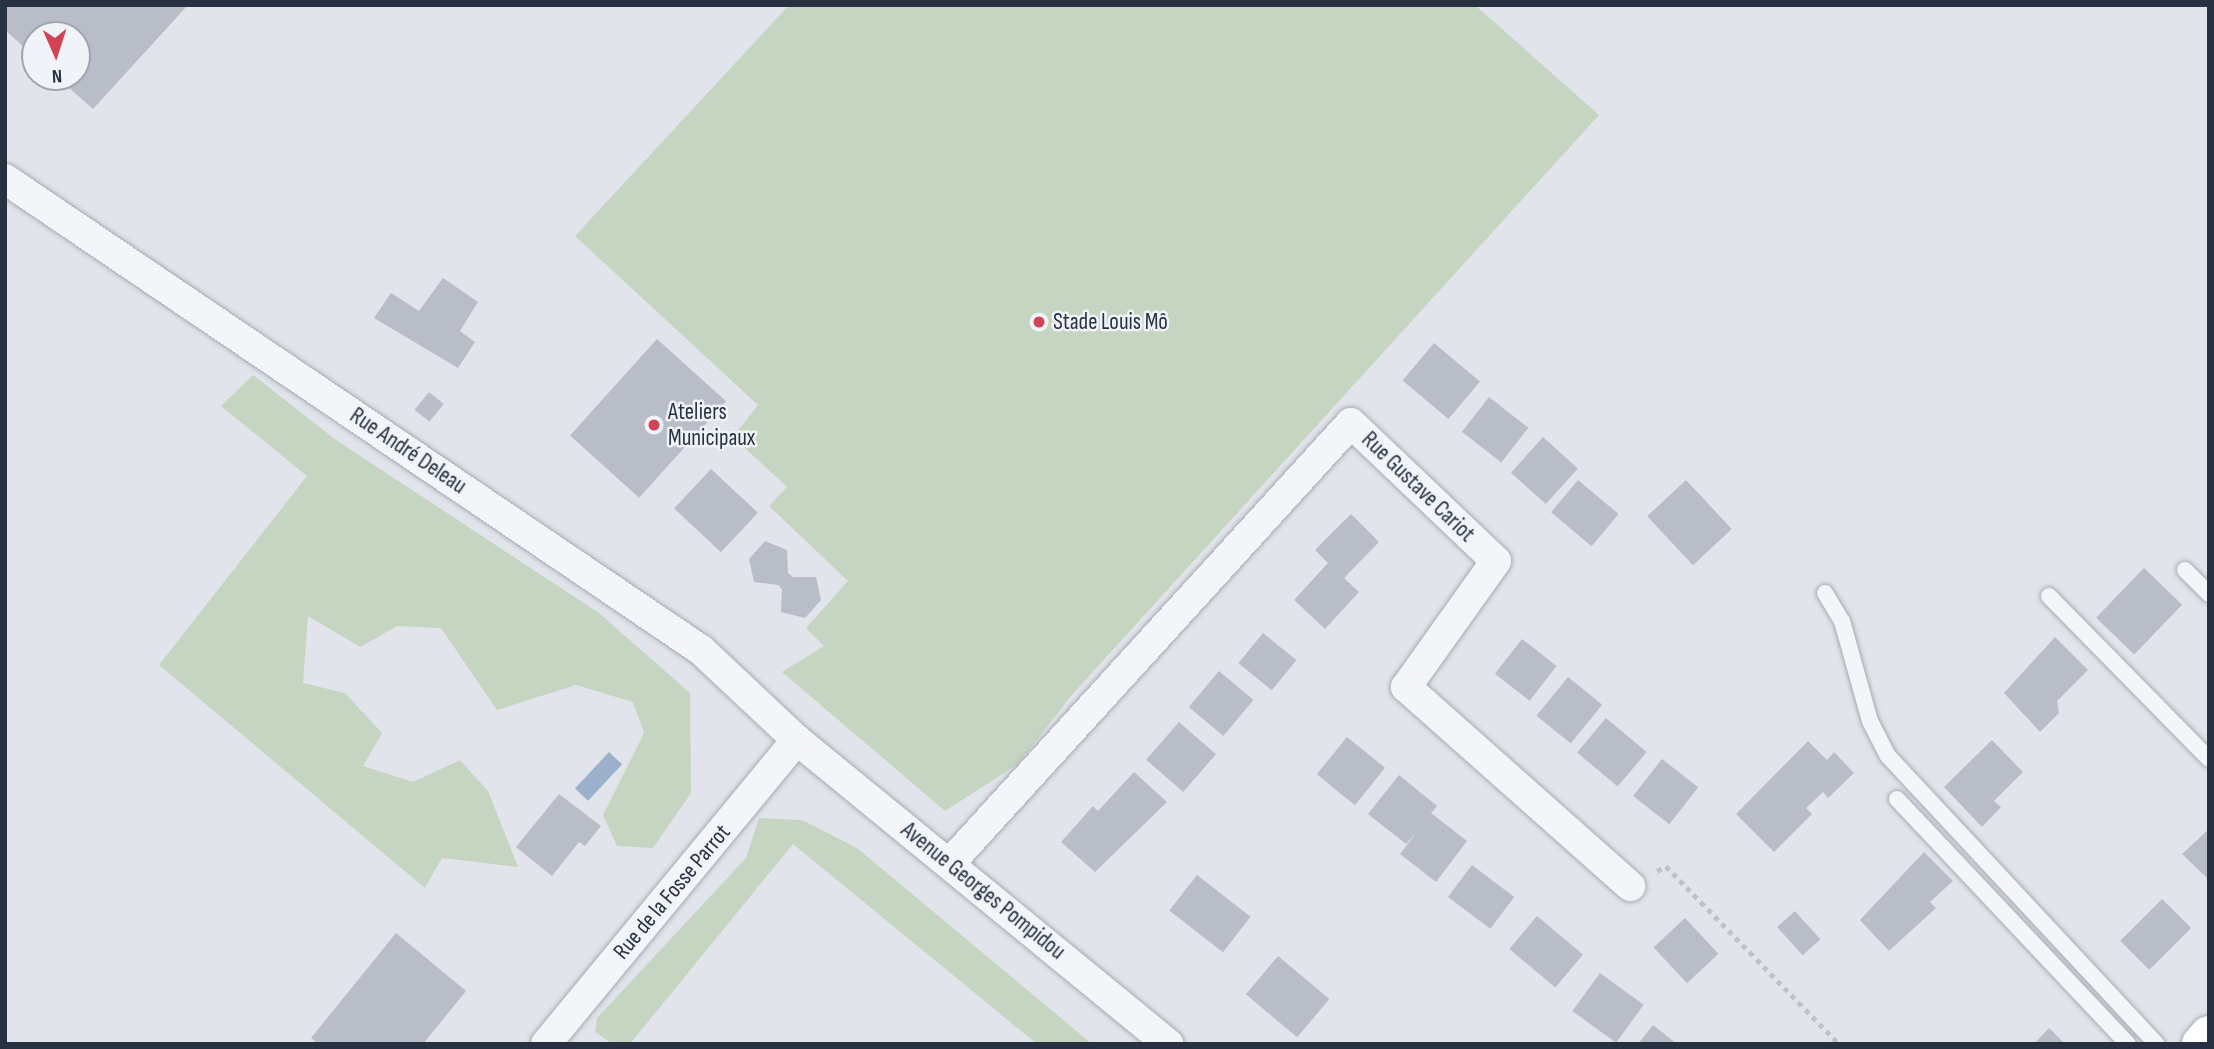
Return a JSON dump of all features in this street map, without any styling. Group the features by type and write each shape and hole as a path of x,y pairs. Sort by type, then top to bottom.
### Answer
{"street":[{"name":"Rue André Deleau","path":"5,179 701,650 797,740"},
{"name":"Rue Gustave Cariot","path":"950,863 1351,423 1496,561 1406,687 1630,886"},
{"name":"Avenue Georges Pompidou","path":"797,740 1168,1044"},
{"name":"Rue de la Fosse Parrot","path":"546,1044 797,740"},
{"path":"2201,1044 2209,1035"}],"lane":[{"path":"2185,570 2209,594"},
{"path":"1825,593 1842,621 1870,721 1888,756 2157,1044"},
{"path":"2049,596 2209,759"},
{"path":"1897,799 2127,1044"}],"path":[{"path":"1630,886 1666,866 1839,1044"}],"green space":[{"name":"Stade Louis Mô","path":"789,5 1475,5 1599,115 1071,696 1018,764 945,811 782,672 824,646 806,628 848,581 769,506 787,487 733,437 758,405 575,236"},
{"path":"253,375 336,440 599,613 690,693 691,793 653,848 617,846 603,815 644,733 633,702 576,685 497,710 441,628 397,626 360,647 308,616 303,683 345,693 382,733 363,766 413,782 460,760 488,791 518,867 442,858 425,888 159,665 307,476 221,406"},
{"path":"759,818 802,820 857,848 1092,1044 1037,1044 793,844 630,1044 613,1044 595,1032 597,1018 746,858"}],"water":[{"path":"609,752 622,764 588,801 575,789"}],"building":[{"path":"5,5 188,5 93,109 73,91 91,91 91,21 21,21 21,44 5,30"},
{"path":"443,278 478,302 460,331 475,342 458,368 374,318 391,293 419,311"},
{"name":"Ateliers Municipaux","path":"657,339 726,401 639,498 570,436"},
{"path":"1434,343 1480,382 1448,419 1403,381"},
{"path":"429,392 444,404 429,422 415,410"},
{"path":"1489,397 1528,428 1501,462 1462,432"},
{"path":"1543,437 1578,468 1546,504 1511,473"},
{"path":"711,469 758,513 721,552 674,508"},
{"path":"1578,480 1619,514 1592,546 1551,512"},
{"path":"1686,480 1732,529 1693,565 1647,516"},
{"path":"1351,514 1379,542 1344,578 1359,592 1325,629 1294,600 1328,563 1315,550"},
{"path":"765,541 787,550 788,573 793,577 816,577 821,600 805,618 781,612 782,589 778,585 754,582 749,559"},
{"path":"2144,568 2182,605 2134,654 2096,618"},
{"path":"1263,633 1296,660 1272,690 1238,663"},
{"path":"2055,637 2088,670 2057,701 2059,713 2040,732 2004,693"},
{"path":"1522,639 1557,666 1530,701 1495,674"},
{"path":"1219,671 1253,700 1223,736 1189,707"},
{"path":"1568,677 1602,705 1571,744 1537,716"},
{"path":"1606,718 1647,752 1618,787 1577,752"},
{"path":"1179,722 1216,754 1183,792 1146,760"},
{"path":"1347,737 1385,768 1355,805 1317,774"},
{"path":"1992,740 2023,772 1994,801 2001,807 1982,827 1944,787"},
{"path":"1808,741 1827,760 1834,752 1854,773 1828,798 1823,792 1806,808 1812,814 1774,852 1736,814"},
{"path":"1662,759 1698,787 1669,824 1633,796"},
{"path":"1134,772 1167,802 1095,872 1061,842 1093,806 1098,811"},
{"path":"1399,775 1437,806 1431,813 1467,841 1436,882 1400,854 1417,832 1406,844 1368,814"},
{"path":"559,794 601,826 585,846 579,842 552,876 516,847"},
{"path":"2209,829 2209,880 2182,854"},
{"path":"1924,852 1953,881 1930,902 1936,908 1889,951 1860,920"},
{"path":"1472,865 1514,897 1490,929 1448,897"},
{"path":"1197,875 1251,917 1223,952 1169,910"},
{"path":"2162,899 2191,928 2149,970 2120,941"},
{"path":"1795,911 1820,939 1803,955 1777,927"},
{"path":"1537,916 1583,955 1555,988 1509,949"},
{"path":"1685,918 1718,954 1687,983 1654,947"},
{"path":"396,933 466,991 423,1044 318,1044 311,1038"},
{"path":"1278,956 1329,999 1297,1037 1246,994"},
{"path":"1600,973 1644,1005 1616,1043 1572,1011"},
{"path":"1653,1025 1677,1044 1638,1044"},
{"path":"2049,1028 2065,1044 2034,1044"}],"place":[{"name":"Stade Louis Mô","path":"1039,322"},
{"name":"Ateliers Municipaux","path":"654,425"}]}
